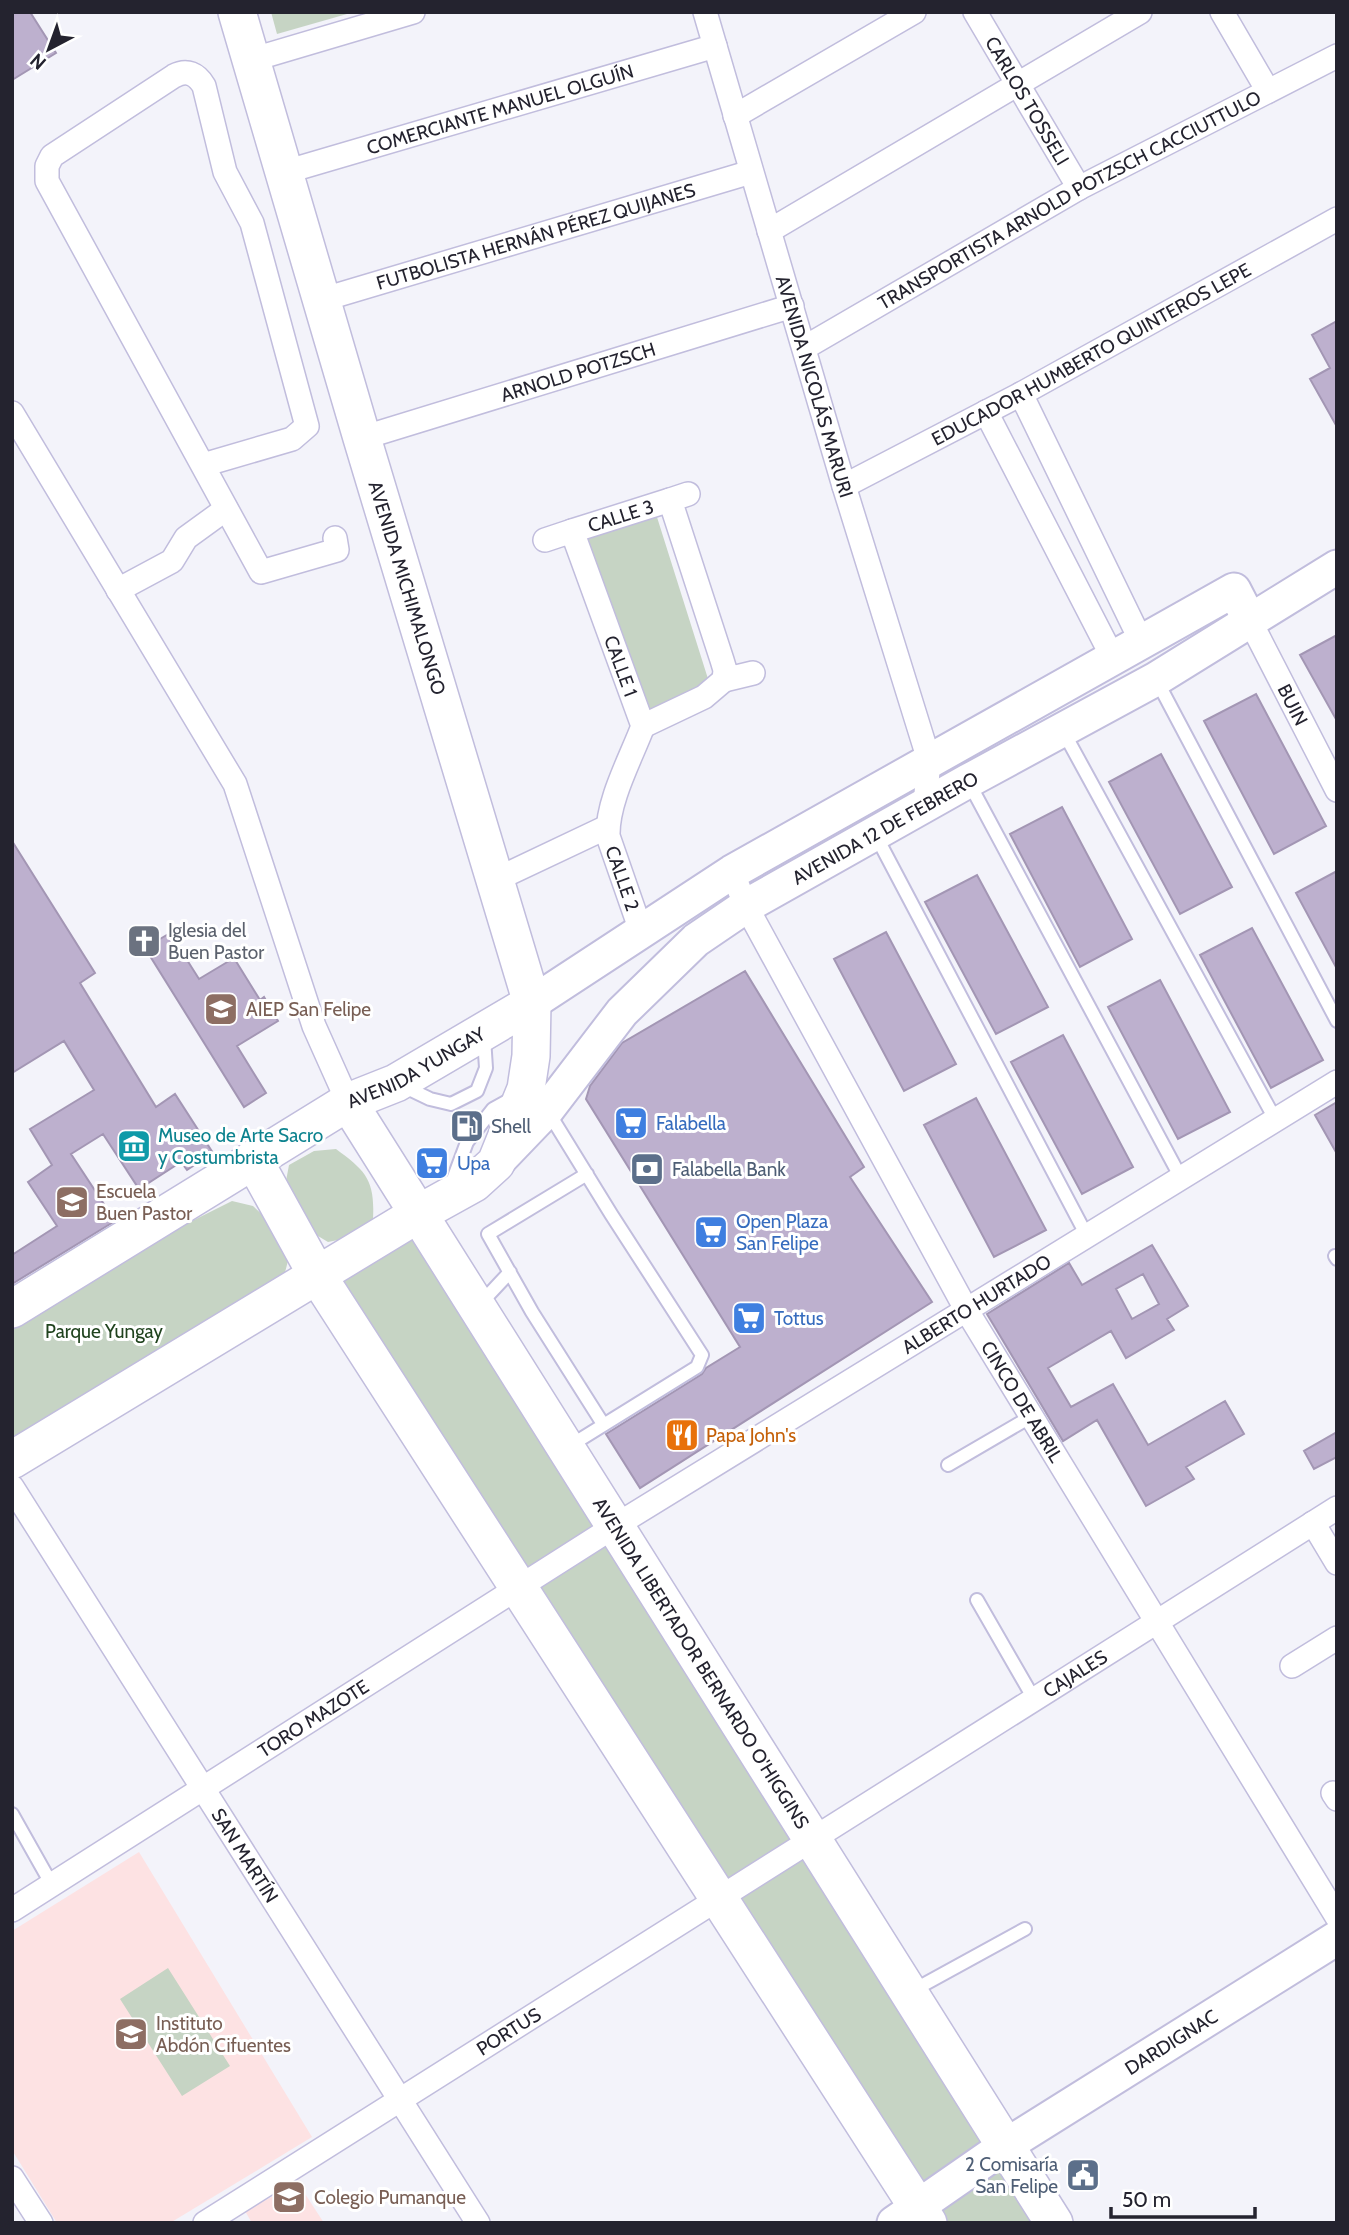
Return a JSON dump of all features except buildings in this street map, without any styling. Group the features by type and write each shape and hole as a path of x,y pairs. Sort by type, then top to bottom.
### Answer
{"main road":[{"name":"AVENIDA MICHIMALONGO","path":"237,12 532,1003 531,1056 537,1099 496,1163 474,1183 432,1206"},
{"name":"AVENIDA YUNGAY","path":"12,1309 348,1102 396,1083 532,1003"},
{"name":"AVENIDA LIBERTADOR BERNARDO O'HIGGINS","path":"348,1102 432,1206 477,1307 1054,2223"},
{"path":"253,1159 317,1275 719,1898 913,2218"},
{"path":"12,1460 432,1206"}],"street":[{"path":"251,60 413,12"},
{"name":"AVENIDA NICOLÁS MARURI","path":"705,12 844,486 929,760 925,805"},
{"path":"735,116 914,12"},
{"name":"CARLOS TOSSELI","path":"975,12 1079,188"},
{"path":"769,231 1140,12"},
{"path":"1222,12 1268,91"},
{"name":"COMERCIANTE MANUEL OLGUÍN","path":"285,172 715,46"},
{"name":"TRANSPORTISTA ARNOLD POTZSCH CACCIUTTULO","path":"804,348 1079,188 1337,56"},
{"path":"202,465 292,439 306,426 252,223 225,172 204,86 196,76 185,72 174,76 57,153 49,161 47,181 226,509 261,572 337,550 335,538"},
{"name":"FUTBOLISTA HERNÁN PÉREZ QUIJANES","path":"321,300 751,172"},
{"name":"EDUCADOR HUMBERTO QUINTEROS LEPE","path":"844,486 1021,394 1337,219"},
{"name":"ARNOLD POTZSCH","path":"362,438 792,306"},
{"path":"1021,394 1142,643"},
{"path":"986,412 1113,658"},
{"path":"12,413 235,784 314,1026 348,1102"},
{"name":"CALLE 3","path":"572,531 679,497 722,660 724,680"},
{"path":"118,590 172,561 186,538 226,509"},
{"path":"545,540 572,531"},
{"name":"CALLE 1","path":"572,531 643,726"},
{"name":"AVENIDA 12 DE FEBRERO","path":"537,1099 696,940 746,906 1156,679 1337,568"},
{"name":"AVENIDA 12 DE FEBRERO","path":"532,1003 732,872 1234,590 1250,621"},
{"name":"BUIN","path":"1250,621 1337,790"},
{"path":"495,880 607,827 610,811 643,726 704,697 724,680 753,673"},
{"path":"929,760 968,781"},
{"name":"CALLE 2","path":"607,827 641,930"},
{"name":"CINCO DE ABRIL","path":"732,872 746,906 967,1311 1337,1917"},
{"name":"ALBERTO HURTADO","path":"615,1526 1337,1082"},
{"name":"SAN MARTÍN","path":"12,1487 478,2223"},
{"name":"CAJALES","path":"812,1839 1337,1508"},
{"path":"1312,1523 1337,1563"},
{"name":"TORO MAZOTE","path":"12,1910 615,1526"},
{"path":"1292,1666 1337,1638"},
{"name":"PORTUS","path":"205,2223 812,1839"},
{"name":"DARDIGNAC","path":"913,2218 1005,2146 1337,1938"},
{"path":"12,2178 41,2223"}],"lane":[{"path":"1156,679 1337,1021"},
{"path":"1063,731 1275,1119"},
{"path":"968,781 1181,1178"},
{"path":"875,834 1087,1236"},
{"path":"396,1083 430,1100 451,1104 477,1091 486,1068 484,1031"},
{"path":"432,1206 467,1142 494,1109 537,1099 702,1355 697,1367 566,1448"},
{"path":"587,1174 488,1234 578,1387 603,1424"},
{"path":"477,1307 510,1272"},
{"path":"948,1465 1032,1416"},
{"path":"977,1600 1034,1699"},
{"path":"12,1814 52,1885"},
{"path":"909,1993 1025,1929"}],"shaded area":[{"name":"Instituto Abdón Cifuentes","path":"139,1852 312,2137 170,2223 57,2223 12,2150 12,1931"},
{"name":"Colegio Pumanque","path":"298,2183 324,2223 252,2223 245,2211"}],"green space":[{"path":"271,12 354,12 277,34"},
{"path":"656,514 709,682 650,713 582,533"},
{"path":"336,1149 355,1164 366,1178 372,1195 373,1219 353,1237 328,1242 298,1224 283,1197 289,1165 314,1151"},
{"name":"Parque Yungay","path":"232,1201 253,1206 268,1220 289,1257 282,1284 12,1446 12,1326 176,1229"},
{"path":"408,1229 1040,2223 933,2223 333,1285"},
{"path":"168,1968 230,2066 182,2096 120,1999"}],"place":[{"name":"Iglesia del Buen Pastor","path":"144,941"},
{"name":"AIEP San Felipe","path":"221,1009"},
{"name":"Falabella","path":"631,1123"},
{"name":"Shell","path":"467,1126"},
{"name":"Museo de Arte Sacro y Costumbrista","path":"134,1146"},
{"name":"Upa","path":"432,1163"},
{"name":"Falabella Bank","path":"647,1169"},
{"name":"Escuela Buen Pastor","path":"72,1202"},
{"name":"Open Plaza San Felipe","path":"711,1232"},
{"name":"Tottus","path":"749,1318"},
{"name":"Papa John's","path":"682,1435"},
{"name":"Instituto Abdón Cifuentes","path":"131,2034"},
{"name":"2 Comisaría San Felipe","path":"1083,2175"},
{"name":"Colegio Pumanque","path":"289,2197"}]}
